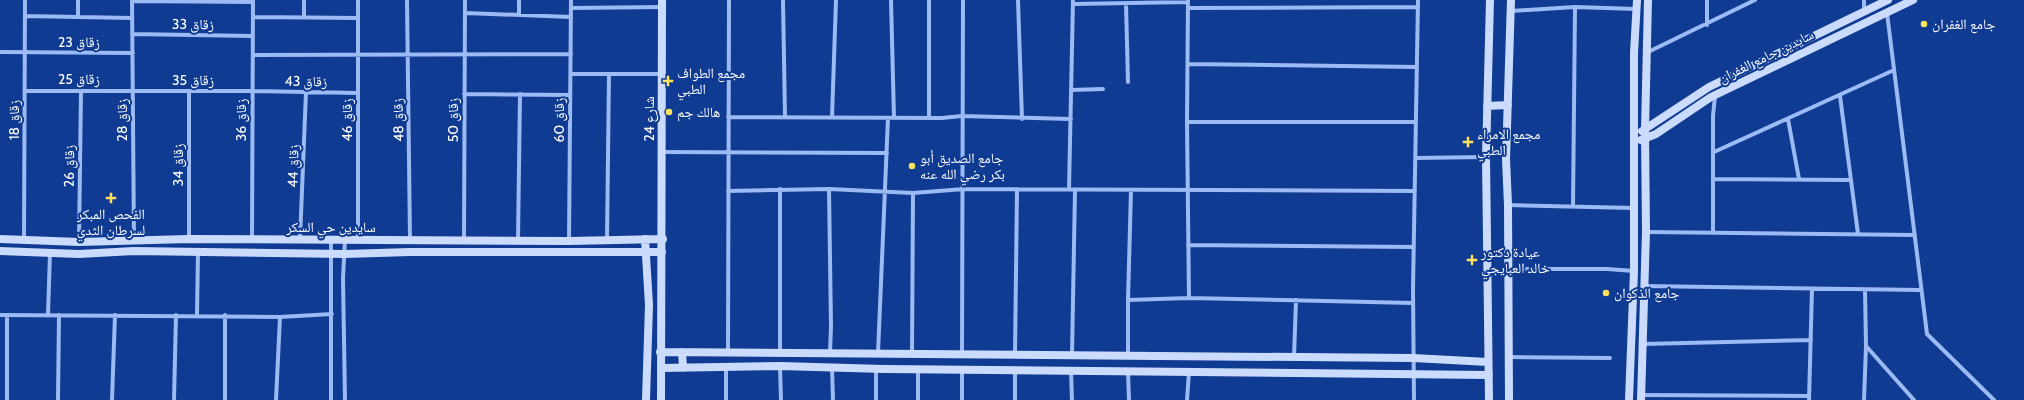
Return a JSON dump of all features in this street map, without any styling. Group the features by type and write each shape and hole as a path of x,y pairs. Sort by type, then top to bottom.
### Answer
{"street":[{"name":"زقاق 18","path":"24,240 25,0"},
{"path":"78,0 78,17"},
{"path":"132,0 253,1"},
{"name":"زقاق 28","path":"132,0 134,240"},
{"path":"304,0 304,17"},
{"name":"زقاق 46","path":"358,0 358,240"},
{"name":"زقاق 48","path":"408,0 410,240"},
{"name":"زقاق 50","path":"464,240 465,0"},
{"path":"519,0 519,15"},
{"name":"زقاق 60","path":"569,241 571,0"},
{"path":"728,352 729,0"},
{"path":"783,0 785,117"},
{"path":"832,117 836,0"},
{"path":"891,0 894,118"},
{"path":"929,0 929,118"},
{"path":"962,354 964,189 962,116 964,0"},
{"path":"1018,0 1022,119"},
{"path":"1414,400 1413,303 1418,0"},
{"path":"1489,400 1486,157 1490,0"},
{"path":"1509,400 1508,205 1506,159 1511,0"},
{"path":"1629,400 1634,271 1634,53 1637,0"},
{"path":"1648,0 1644,139 1646,232 1641,398 1809,398 1812,289"},
{"path":"1707,0 1707,25"},
{"path":"1646,53 1707,25 1756,0"},
{"path":"1864,0 1864,12"},
{"name":"سايدين جامع الغفران","path":"1634,131 1645,130 1709,87 1888,0"},
{"name":"سايدين جامع الغفران","path":"1634,140 1644,139 1656,134 1715,95 1913,0"},
{"name":"زقاق 36","path":"252,240 253,1"},
{"path":"1069,189 1073,2 1126,4 1188,1 1187,190 1189,298"},
{"path":"571,8 662,4"},
{"name":"شارع 24","path":"661,400 660,352 663,239 662,4"},
{"path":"1126,4 1128,82"},
{"path":"1188,8 1418,7"},
{"path":"1511,11 1575,7 1637,9"},
{"path":"1573,206 1575,7"},
{"path":"464,13 571,17"},
{"path":"1887,13 1927,334 1994,400"},
{"path":"25,16 132,18"},
{"path":"253,17 358,18"},
{"name":"زقاق 33","path":"132,34 253,36"},
{"name":"زقاق 23","path":"0,52 132,53"},
{"path":"253,55 571,54"},
{"path":"1188,64 1417,67"},
{"path":"1714,152 1840,96 1894,70"},
{"path":"570,74 662,74"},
{"path":"607,240 609,74"},
{"path":"1071,90 1103,89"},
{"name":"زقاق 25","path":"25,90 133,90"},
{"name":"زقاق 26","path":"79,242 81,90"},
{"name":"زقاق 35","path":"133,90 252,91"},
{"name":"زقاق 34","path":"188,91 189,239"},
{"name":"زقاق 43","path":"252,91 358,93"},
{"name":"زقاق 44","path":"300,240 306,92"},
{"path":"464,94 570,95"},
{"path":"518,240 520,94"},
{"path":"1713,232 1713,116 1715,95"},
{"path":"1840,96 1858,234"},
{"path":"1487,106 1508,105"},
{"path":"728,117 929,118 962,116 1022,119 1071,119"},
{"path":"878,354 888,118"},
{"path":"1788,119 1799,180"},
{"path":"1187,122 1416,122"},
{"path":"662,152 887,153"},
{"path":"1415,158 1486,157"},
{"path":"1714,179 1850,180"},
{"path":"728,191 780,189 829,189 913,193 964,189 1415,191"},
{"path":"780,189 780,353"},
{"path":"829,189 830,354"},
{"path":"1015,355 1018,189"},
{"path":"1072,355 1075,190"},
{"path":"1128,356 1131,190"},
{"path":"912,354 913,193"},
{"path":"1508,205 1634,208"},
{"path":"1646,232 1914,235"},
{"name":"سايدين حي السكر","path":"0,239 79,242 189,239 569,241 663,239"},
{"path":"645,239 649,306 646,400"},
{"path":"331,240 331,400"},
{"path":"345,240 343,278 345,400"},
{"path":"1188,245 1414,247"},
{"name":"سايدين حي السكر","path":"0,251 50,253 198,252 345,254 662,252"},
{"path":"197,315 198,252"},
{"path":"48,315 50,253"},
{"path":"1508,269 1607,269 1634,271"},
{"path":"1644,286 1921,290"},
{"path":"1864,400 1866,346 1865,290"},
{"path":"1128,300 1189,298 1413,303"},
{"path":"1294,357 1296,300"},
{"path":"0,315 280,316 332,314"},
{"path":"1633,314 1644,314"},
{"path":"8,315 8,400"},
{"path":"58,400 59,315"},
{"path":"112,400 115,315"},
{"path":"174,400 176,315"},
{"path":"225,315 225,400"},
{"path":"276,400 280,316"},
{"path":"1643,344 1810,340"},
{"path":"1866,346 1914,400"},
{"path":"660,352 1413,358 1488,362"},
{"path":"682,352 683,368"},
{"path":"941,369 942,354"},
{"path":"1509,357 1610,358"},
{"path":"660,368 780,366 962,370 1489,374"},
{"path":"780,366 781,400"},
{"path":"832,367 833,400"},
{"path":"726,368 726,400"},
{"path":"876,369 876,400"},
{"path":"918,369 918,400"},
{"path":"962,370 962,400"},
{"path":"1015,370 1015,400"},
{"path":"1071,371 1072,400"},
{"path":"1128,371 1129,400"},
{"path":"1187,400 1189,372"}],"place":[{"name":"جامع الغفران","path":"1924,24"},
{"name":"مجمع الطواف الطبي","path":"668,81"},
{"name":"هالك جم","path":"669,112"},
{"name":"مجمع الامراء الطبي","path":"1468,142"},
{"name":"جامع الصديق أبو بكر رضي الله عنه","path":"912,166"},
{"name":"الفحص المبكر لسرطان الثدي","path":"111,198"},
{"name":"عيادة دكتور خالد العبايجي","path":"1472,260"},
{"name":"جامع الذكوان","path":"1606,293"}]}
